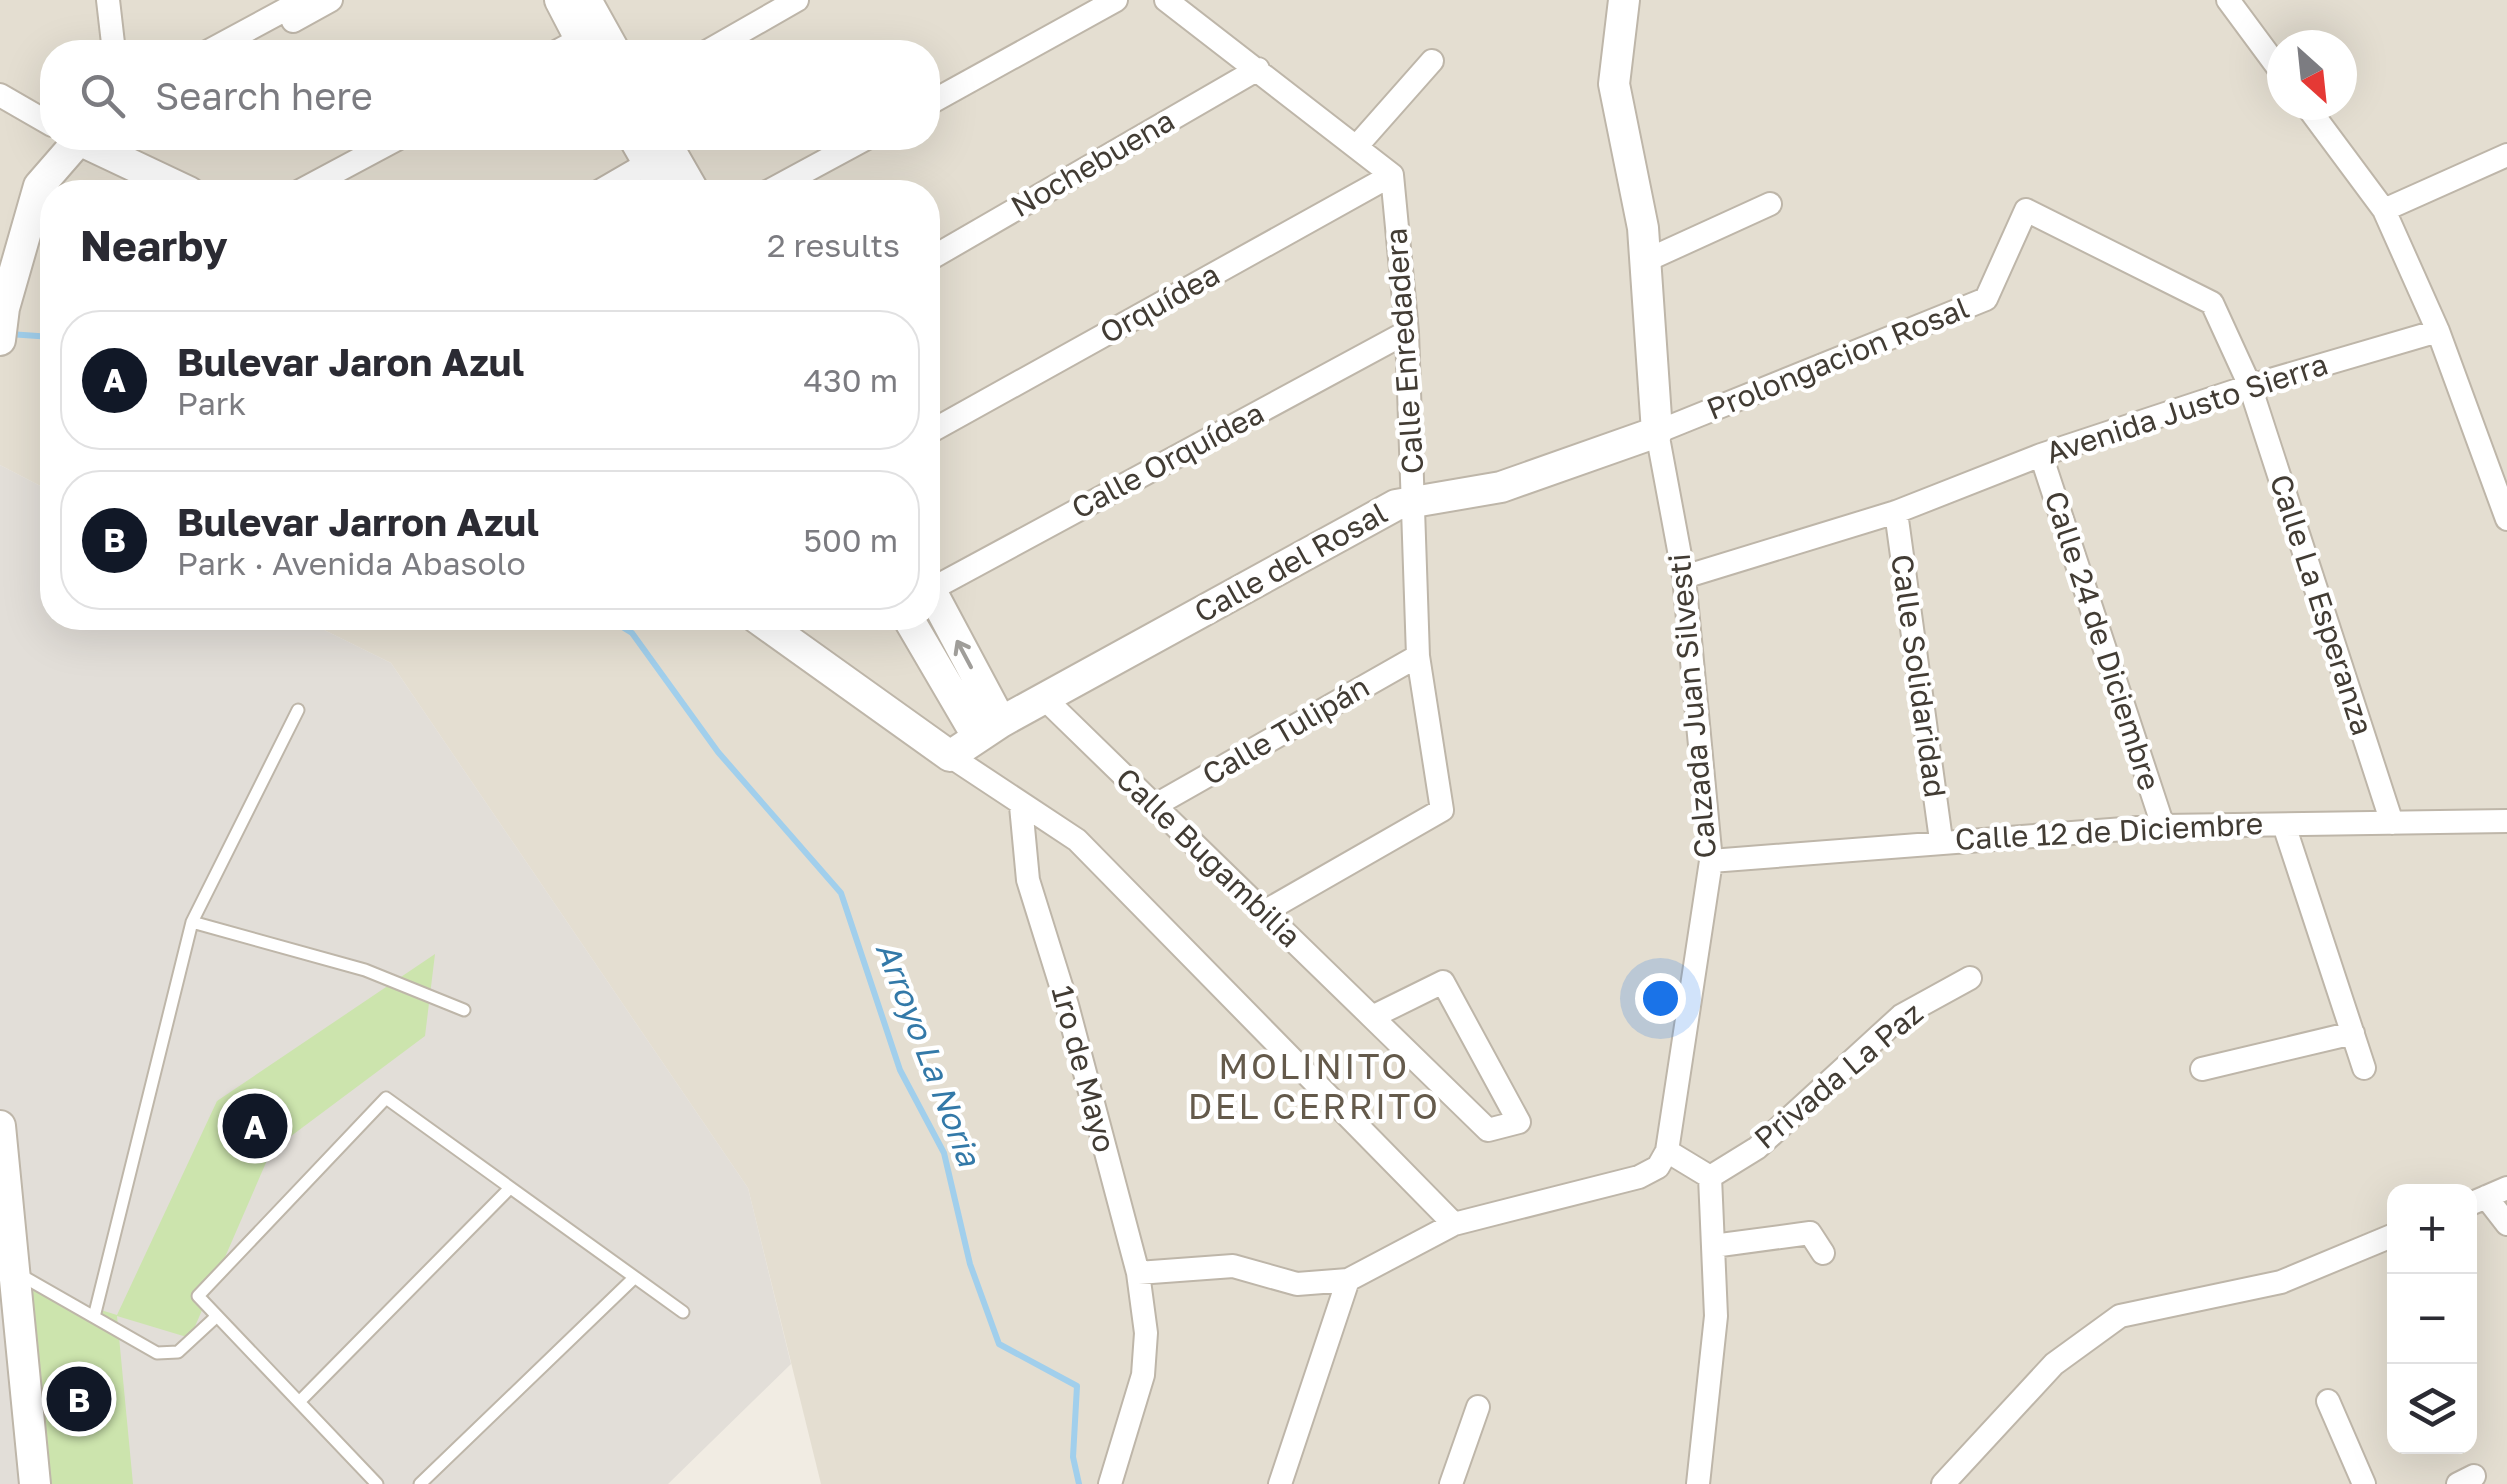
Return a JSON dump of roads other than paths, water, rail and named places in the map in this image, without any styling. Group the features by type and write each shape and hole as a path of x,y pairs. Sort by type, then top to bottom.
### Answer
{"street":[{"path":"108,0 113,40"},
{"path":"233,40 294,10 331,0"},
{"path":"560,0 572,40"},
{"path":"586,0 608,40"},
{"path":"723,40 771,6 797,0"},
{"path":"940,97 1116,0"},
{"path":"1166,0 1392,176"},
{"name":"Calzada Juan Silvesti","path":"1624,0 1614,84 1645,261 1657,432 1684,577 1711,861 1667,1151"},
{"path":"2228,0 2267,53"},
{"path":"253,40 294,10"},
{"path":"1356,147 1432,60"},
{"name":"Nochebuena","path":"940,253 1258,69"},
{"path":"0,95 40,117"},
{"path":"2317,120 2384,210 2438,331 2507,518"},
{"path":"43,180 62,150"},
{"path":"103,150 164,180"},
{"path":"321,180 377,150"},
{"path":"611,180 644,150"},
{"path":"649,150 660,180"},
{"path":"652,150 682,180"},
{"path":"789,180 844,150"},
{"path":"2384,210 2507,155"},
{"name":"Calle Enredadera","path":"1264,912 1442,810 1418,656 1416,502 1407,332 1392,176"},
{"name":"Orquídea","path":"940,426 1392,176"},
{"path":"0,340 4,308 40,184"},
{"path":"1645,261 1770,204"},
{"name":"Prolongacion Rosal","path":"1657,432 1986,299 2026,210 2212,304 2250,386"},
{"name":"Avenida Justo Sierra","path":"1684,577 1896,512 2041,455 2250,386 2438,331"},
{"name":"Calle Orquídea","path":"940,582 1407,332"},
{"name":"Calle La Esperanza","path":"2250,386 2392,824"},
{"name":"Calle del Rosal","path":"950,756 1044,698 1396,505 1501,488 1657,432"},
{"name":"Calle 24 de Diciembre","path":"2041,455 2163,826"},
{"name":"Calle Solidaridad","path":"1896,512 1941,840"},
{"path":"940,614 989,729"},
{"path":"774,630 1021,806 1077,840 1454,1224"},
{"path":"917,630 989,729"},
{"name":"Calle Tulipán","path":"1154,806 1418,656"},
{"name":"Calle Bugambilia","path":"1044,698 1488,1130 1519,1122 1443,982 1372,1017"},
{"name":"1ro de Mayo","path":"1021,806 1028,880 1067,1005 1138,1273 1146,1333 1143,1374 1110,1484"},
{"name":"Calle 12 de Diciembre","path":"1711,861 1941,840 2163,826 2507,821"},
{"path":"2284,825 2364,1068"},
{"name":"Privada La Paz","path":"1710,1177 1757,1148 1902,1016 1970,978"},
{"path":"2202,1069 2352,1032"},
{"path":"0,1126 11,1270 35,1484"},
{"path":"1138,1273 1232,1266 1296,1284 1348,1280 1454,1224 1639,1177 1658,1167 1667,1151 1710,1177 1716,1316 1698,1484"},
{"path":"2488,1196 2507,1224"},
{"path":"1713,1246 1810,1233 1824,1253"},
{"path":"1943,1484 2054,1364 2120,1316 2281,1282 2387,1238"},
{"path":"1280,1484 1348,1280"},
{"path":"2328,1402 2364,1484"},
{"path":"1451,1484 1478,1407"}],"lane":[{"path":"94,1317 192,922 298,710"},
{"path":"192,922 365,970 464,1010"},
{"path":"378,1484 198,1296 386,1098 682,1312"},
{"path":"300,1402 510,1188"},
{"path":"11,1270 167,1354 178,1352 217,1316"},
{"path":"420,1484 634,1278"}],"waterway":[{"name":"Arroyo La Noria","path":"9,334 40,336"},
{"name":"Arroyo La Noria","path":"627,630 718,752 841,893 900,1070 944,1153 970,1264 999,1344 1077,1386 1073,1457 1079,1484"}],"place":[{"name":"Bulevar Jaron Azul","path":"255,1126"},
{"name":"Bulevar Jarron Azul","path":"79,1399"}],"district":[{"name":"MOLINITO DEL CERRITO","path":"1314,1087"}]}
